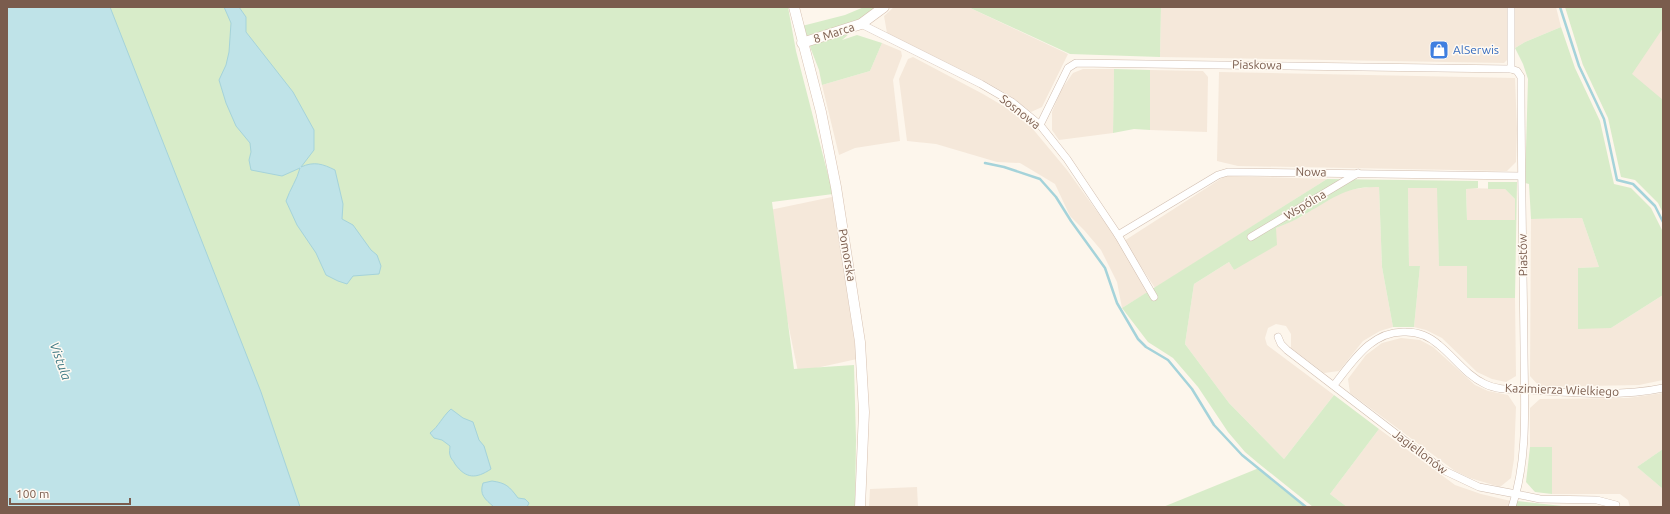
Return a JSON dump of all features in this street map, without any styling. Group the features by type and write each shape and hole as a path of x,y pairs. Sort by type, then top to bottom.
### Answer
{"main road":[{"name":"Pomorska","path":"794,7 802,43 821,112 836,187 860,342 864,425 860,507"},
{"name":"8 Marca","path":"802,43 861,24 884,7"}],"street":[{"path":"1511,7 1511,69"},
{"name":"Sosnowa","path":"861,24 981,84 1012,102 1040,125 1067,158 1118,235 1154,297"},
{"name":"Piaskowa","path":"1040,125 1068,68 1076,62 1511,69"},
{"name":"Piastów","path":"1511,69 1517,71 1521,77 1524,390 1523,453 1516,494 1512,507"},
{"name":"Nowa","path":"1118,235 1218,176 1228,172 1521,176"},
{"name":"Wspólna","path":"1251,237 1359,173"},
{"name":"Kazimierza Wielkiego","path":"1334,385 1361,352 1373,341 1387,333 1403,331 1414,332 1432,339 1464,370 1485,384 1498,388 1573,393 1645,392 1663,388"},
{"name":"Jagiellonów","path":"1278,337 1281,344 1287,350 1443,470 1479,486 1540,499 1598,500 1616,506"}],"shaded area":[{"path":"894,7 968,7 1068,54 1042,107 1031,112 1012,97 984,81 887,33 884,16"},
{"path":"1161,7 1508,7 1507,60 1504,63 1160,57"},
{"path":"1515,7 1556,7 1561,27 1525,42 1515,48"},
{"path":"1663,7 1663,100 1583,65 1578,49 1608,31"},
{"path":"882,43 901,51 902,56 893,80 900,141 855,148 839,155 822,85 870,71"},
{"path":"913,57 1005,107 1032,128 1067,170 1117,239 1148,292 1122,308 1117,282 1101,250 1070,216 1055,184 1020,163 997,162 936,144 907,141 899,79 908,59"},
{"path":"1083,69 1114,69 1113,133 1059,140 1052,130 1052,112 1061,90 1073,73"},
{"path":"1150,70 1203,71 1208,77 1207,132 1150,130"},
{"path":"1219,72 1515,78 1517,129 1516,162 1507,171 1238,166 1217,161"},
{"path":"1225,176 1327,179 1155,288 1124,241"},
{"path":"1379,187 1382,267 1393,327 1380,331 1363,341 1339,371 1324,373 1291,348 1291,334 1286,326 1276,324 1268,328 1265,338 1267,345 1334,395 1284,459 1229,403 1185,344 1194,284 1229,262 1234,270 1276,228 1301,217 1337,194 1348,190"},
{"path":"1408,188 1438,188 1439,266 1467,266 1467,298 1515,298 1516,376 1506,382 1492,379 1477,372 1442,338 1426,330 1414,327 1420,266 1409,266"},
{"path":"1466,188 1505,189 1515,199 1515,220 1467,220"},
{"path":"832,197 857,359 798,372 765,211"},
{"path":"1582,218 1599,267 1578,268 1611,328 1663,295 1663,380 1639,385 1540,387 1530,376 1531,219"},
{"path":"1401,338 1420,340 1433,347 1475,385 1488,391 1508,395 1516,407 1514,459 1511,478 1500,487 1470,478 1455,471 1350,393 1348,379 1366,355 1382,343"},
{"path":"1663,393 1663,449 1637,467 1663,489 1663,507 1630,507 1628,500 1620,494 1552,494 1552,447 1530,447 1530,408 1540,399 1628,398"},
{"path":"1379,429 1455,485 1481,494 1511,501 1509,507 1347,507 1330,494"},
{"path":"917,487 918,507 869,507 870,489"}],"green space":[{"path":"7,7 788,7 796,51 833,194 772,202 794,369 854,365 856,440 855,507 93,507"},
{"path":"864,7 880,7 842,40 857,35 882,43 870,71 822,85 819,70 802,26 845,15"},
{"path":"968,7 1161,7 1160,57 1070,54"},
{"path":"1565,7 1663,7 1663,28 1632,74 1663,100 1663,213 1658,203 1635,180 1621,177 1608,118 1583,65"},
{"path":"1561,27 1575,68 1600,121 1614,184 1631,188 1651,208 1663,232 1663,295 1611,328 1578,329 1578,268 1599,267 1582,218 1531,219 1529,184 1525,183 1528,79 1515,48 1525,42"},
{"path":"1114,69 1150,70 1150,130 1134,129 1113,133"},
{"path":"1327,179 1478,181 1478,188 1466,189 1467,220 1515,220 1515,199 1505,189 1488,189 1488,182 1517,182 1515,298 1467,298 1467,266 1439,266 1437,188 1408,188 1409,266 1420,266 1414,327 1393,327 1382,267 1379,187 1356,189 1338,195 1299,218 1276,228 1277,245 1234,270 1229,262 1194,284 1185,344 1229,403 1284,459 1334,395 1379,429 1330,494 1347,507 1313,507 1245,452 1228,432 1198,387 1173,358 1148,342 1122,308"},
{"path":"1530,447 1552,447 1552,494 1535,492 1526,482"},
{"path":"1663,449 1663,489 1637,467"},
{"path":"1259,468 1306,507 1163,507"},
{"path":"1517,501 1562,506 1562,507 1515,507"}],"water":[{"name":"Vistula","path":"7,7 110,7 261,392 300,507 7,507"},
{"path":"224,7 239,7 246,17 246,32 293,92 314,130 314,150 301,167 310,164 318,164 335,170 343,204 342,219 353,225 371,250 377,255 381,266 379,274 353,276 347,284 326,275 316,253 297,225 286,201 300,168 282,176 251,170 249,160 251,152 250,143 236,126 226,103 219,80 226,65 229,52 231,23"},
{"path":"451,409 463,418 473,422 479,440 484,446 491,469 481,475 472,476 463,473 451,457 450,446 442,440 434,438 430,433"},
{"path":"492,481 504,484 510,488 518,498 525,499 529,503 527,507 494,507 482,494 483,483"}],"waterway":[{"path":"1560,7 1579,66 1604,119 1617,180 1633,184 1655,206 1663,222"},
{"path":"985,163 1004,167 1040,179 1056,197 1071,221 1105,268 1117,303 1138,339 1146,347 1168,360 1192,389 1214,425 1242,455 1306,507"}],"place":[{"name":"AlSerwis","path":"1439,50"}]}
